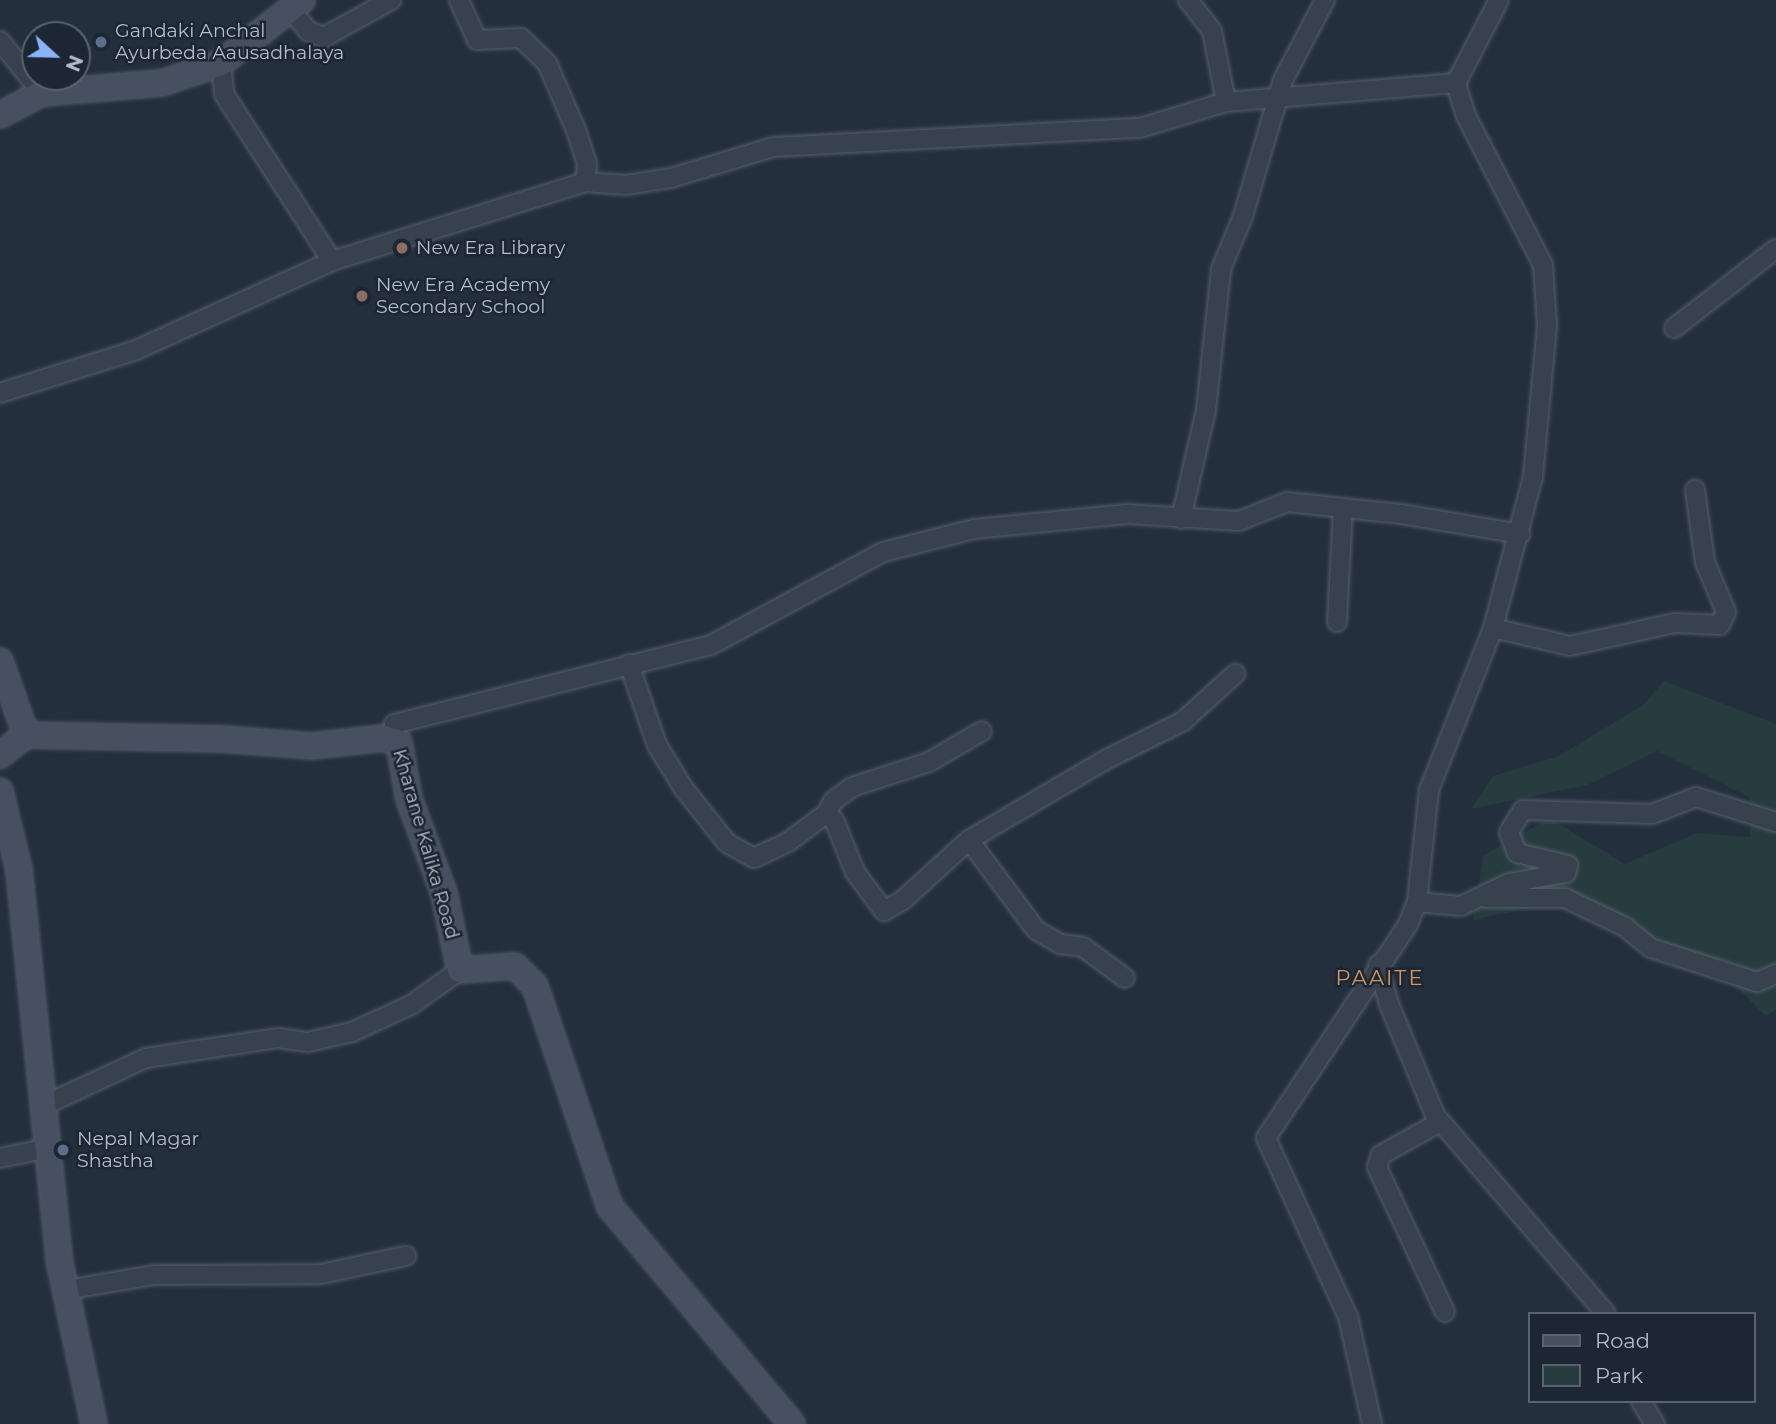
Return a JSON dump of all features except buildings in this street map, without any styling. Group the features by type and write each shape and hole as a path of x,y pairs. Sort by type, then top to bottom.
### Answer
{"street":[{"path":"0,115 42,93 162,83 221,63 297,6 308,31 324,37 391,0"},
{"path":"459,0 477,40 521,38 547,63 583,153 585,182"},
{"path":"1188,0 1212,31 1226,103"},
{"path":"1181,519 1206,410 1221,269 1243,216 1278,97 1325,0"},
{"path":"1372,1424 1348,1317 1266,1138 1378,965 1402,935 1417,902 1429,790 1493,628 1533,477 1547,325 1543,265 1466,116 1456,83 1499,0"},
{"path":"0,41 42,93"},
{"path":"221,63 224,94 332,261"},
{"path":"0,393 136,350 332,261 585,182 626,185 671,178 773,148 1140,128 1226,103 1456,83"},
{"path":"1674,328 1776,249"},
{"path":"1493,628 1570,646 1675,623 1720,625 1726,611 1705,562 1695,490"},
{"path":"393,739 394,724 710,645 883,552 974,529 1127,514 1240,521 1287,502 1520,534"},
{"path":"1337,622 1343,508"},
{"path":"0,661 26,735 0,755"},
{"path":"629,664 657,745 684,789 727,843 754,858 788,842 827,813 834,801 852,787 929,762 982,731"},
{"path":"827,813 835,822 855,872 884,911 903,900 969,840 1107,759 1182,722 1235,674"},
{"name":"Kharane Kalika Road","path":"26,735 221,738 311,746 393,739 402,752 415,821 444,893 460,970"},
{"path":"0,791 3,823 19,870 66,1290 94,1424"},
{"path":"1417,902 1461,906 1483,898 1509,883 1566,873 1568,865 1517,853 1509,832 1523,810 1652,814 1696,797 1776,822"},
{"path":"969,840 1036,930 1060,944 1083,947 1125,978"},
{"path":"1483,898 1565,898 1625,927 1651,948 1756,982 1776,974"},
{"path":"1378,965 1411,1062 1440,1122 1604,1312"},
{"path":"45,1105 146,1058 278,1038 308,1042 352,1032 411,1004 460,970 515,966 536,985 610,1207 792,1424"},
{"path":"1440,1122 1381,1155 1377,1167 1445,1312"},
{"path":"0,1158 49,1148"},
{"path":"66,1290 155,1275 321,1274 406,1256"},
{"path":"1642,1403 1655,1424"}],"green space":[{"path":"1664,681 1776,724 1776,1010 1766,1016 1709,960 1665,962 1606,916 1550,903 1473,920 1483,856 1549,818 1625,864 1697,833 1750,837 1749,797 1657,751 1587,785 1471,809 1493,776 1559,756 1643,705"}],"place":[{"name":"Gandaki Anchal Ayurbeda Aausadhalaya","path":"101,42"},
{"name":"New Era Library","path":"402,248"},
{"name":"New Era Academy Secondary School","path":"362,296"},
{"name":"Nepal Magar Shastha","path":"63,1150"}],"district":[{"name":"PAAITE","path":"1380,978"}]}
